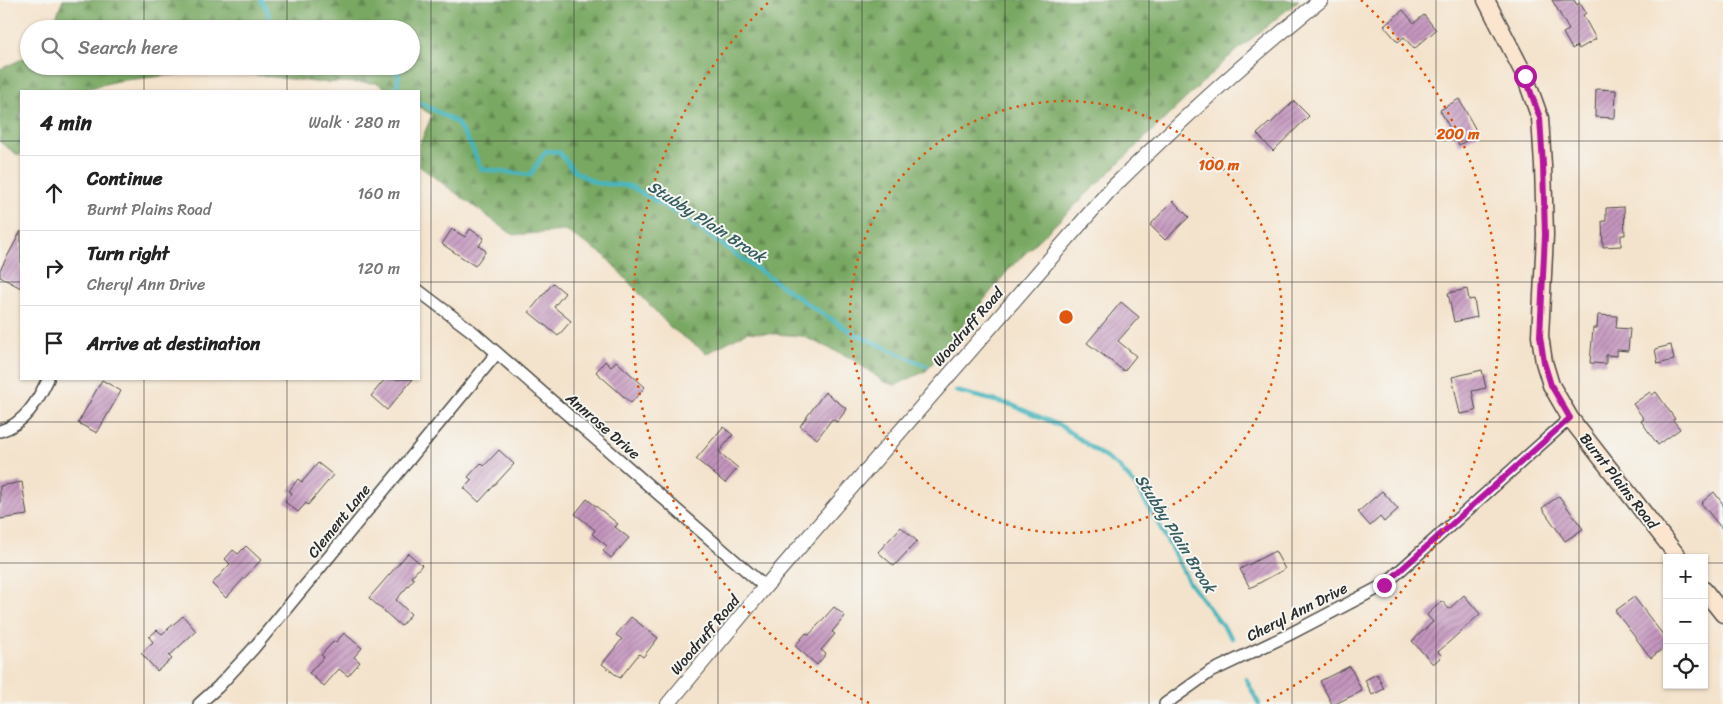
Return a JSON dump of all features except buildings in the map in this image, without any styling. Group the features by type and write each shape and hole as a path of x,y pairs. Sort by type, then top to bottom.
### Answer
{"main road":[{"name":"Burnt Plains Road","path":"1486,0 1525,76 1540,118 1545,235 1540,336 1544,362 1551,385 1570,418 1676,554"},
{"path":"1708,595 1722,613"}],"street":[{"name":"Woodruff Road","path":"668,704 765,588 1109,191 1170,130 1287,27 1321,0"},
{"name":"Annrose Drive","path":"420,292 473,332 765,588"},
{"name":"Clement Lane","path":"199,704 218,687 253,649 497,353"},
{"path":"0,431 16,423 28,413 39,398 48,380"},
{"name":"Cheryl Ann Drive","path":"1165,704 1210,672 1288,635 1384,585 1570,418"}],"green space":[{"path":"63,0 1299,0 1228,58 1010,268 926,371 896,385 884,382 851,358 802,336 747,332 707,353 671,328 604,255 566,231 513,235 420,167 420,144 432,115 420,108 420,90 389,90 377,83 314,82 257,75 420,75 420,20 55,20"},
{"path":"20,60 20,75 172,75 117,81 83,90 20,90 19,156 0,142 0,69"}],"waterway":[{"name":"Stubby Plain Brook","path":"261,0 269,14 269,20"},
{"name":"Stubby Plain Brook","path":"398,75 396,89 398,90"},
{"name":"Stubby Plain Brook","path":"420,103 456,122 471,145 481,169 530,175 546,151 559,152 574,171 596,183 630,186 678,214 815,309 853,333 926,366"},
{"name":"Stubby Plain Brook","path":"956,391 1012,405 1061,426 1119,467 1135,485 1158,523 1189,582 1232,638"},
{"name":"Stubby Plain Brook","path":"1246,679 1259,704"}],"route":[{"path":"1384,585 1570,418 1551,385 1544,362 1540,336 1545,235 1543,165 1540,118 1525,76"}]}
